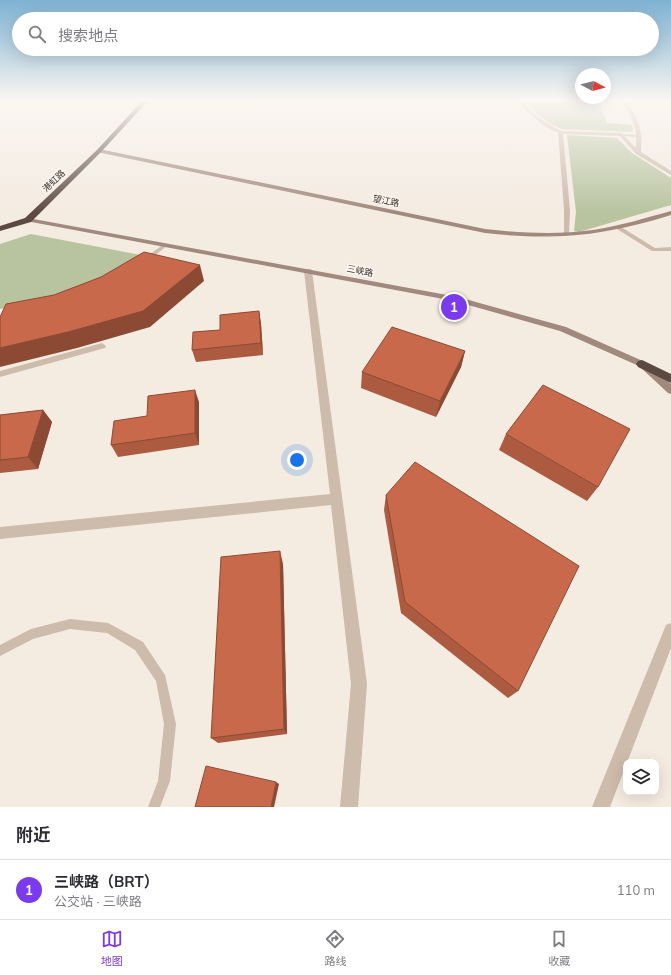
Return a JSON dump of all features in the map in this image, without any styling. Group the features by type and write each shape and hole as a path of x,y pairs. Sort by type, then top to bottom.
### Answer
{"highway":[{"name":"港虹路","path":"0,229 28,220 111,138"},
{"path":"642,364 671,379"}],"main road":[{"name":"望江路","path":"99,150 485,231 527,235 566,235 619,228 671,213"},
{"name":"三峡路","path":"28,220 455,299 563,329 642,364 671,390"}],"street":[{"path":"561,138 567,210 566,235"},
{"path":"624,138 638,152 671,173"},
{"path":"638,152 640,138"},
{"path":"308,271 358,684 349,807"},
{"path":"0,374 102,346"},
{"path":"0,533 335,499"},
{"path":"601,807 671,630"}],"lane":[{"path":"619,228 654,250 671,249"},
{"path":"142,263 166,245"},
{"path":"0,651 32,634 70,624 108,628 139,646 161,679 170,724 164,781 154,807"}],"green space":[{"path":"567,138 617,138 632,153 671,178 671,205 579,232 574,231 576,212"},
{"path":"31,234 146,256 116,273 32,304 0,309 0,244"}],"building":[{"path":"144,252 200,265 143,311 68,332 0,348 0,317 6,304 54,295 101,277"},
{"path":"259,311 261,343 192,350 193,332 220,330 220,315"},
{"path":"392,327 465,351 440,401 362,372"},
{"path":"543,385 630,429 598,487 506,434"},
{"path":"195,390 195,433 111,445 114,421 147,416 148,396"},
{"path":"43,410 28,457 0,460 0,415"},
{"path":"415,462 579,566 518,691 405,602 386,495"},
{"path":"280,551 284,729 211,738 221,557"},
{"path":"206,766 276,782 271,807 195,807"}],"place":[{"name":"三峡路（BRT）","path":"454,307"}]}
